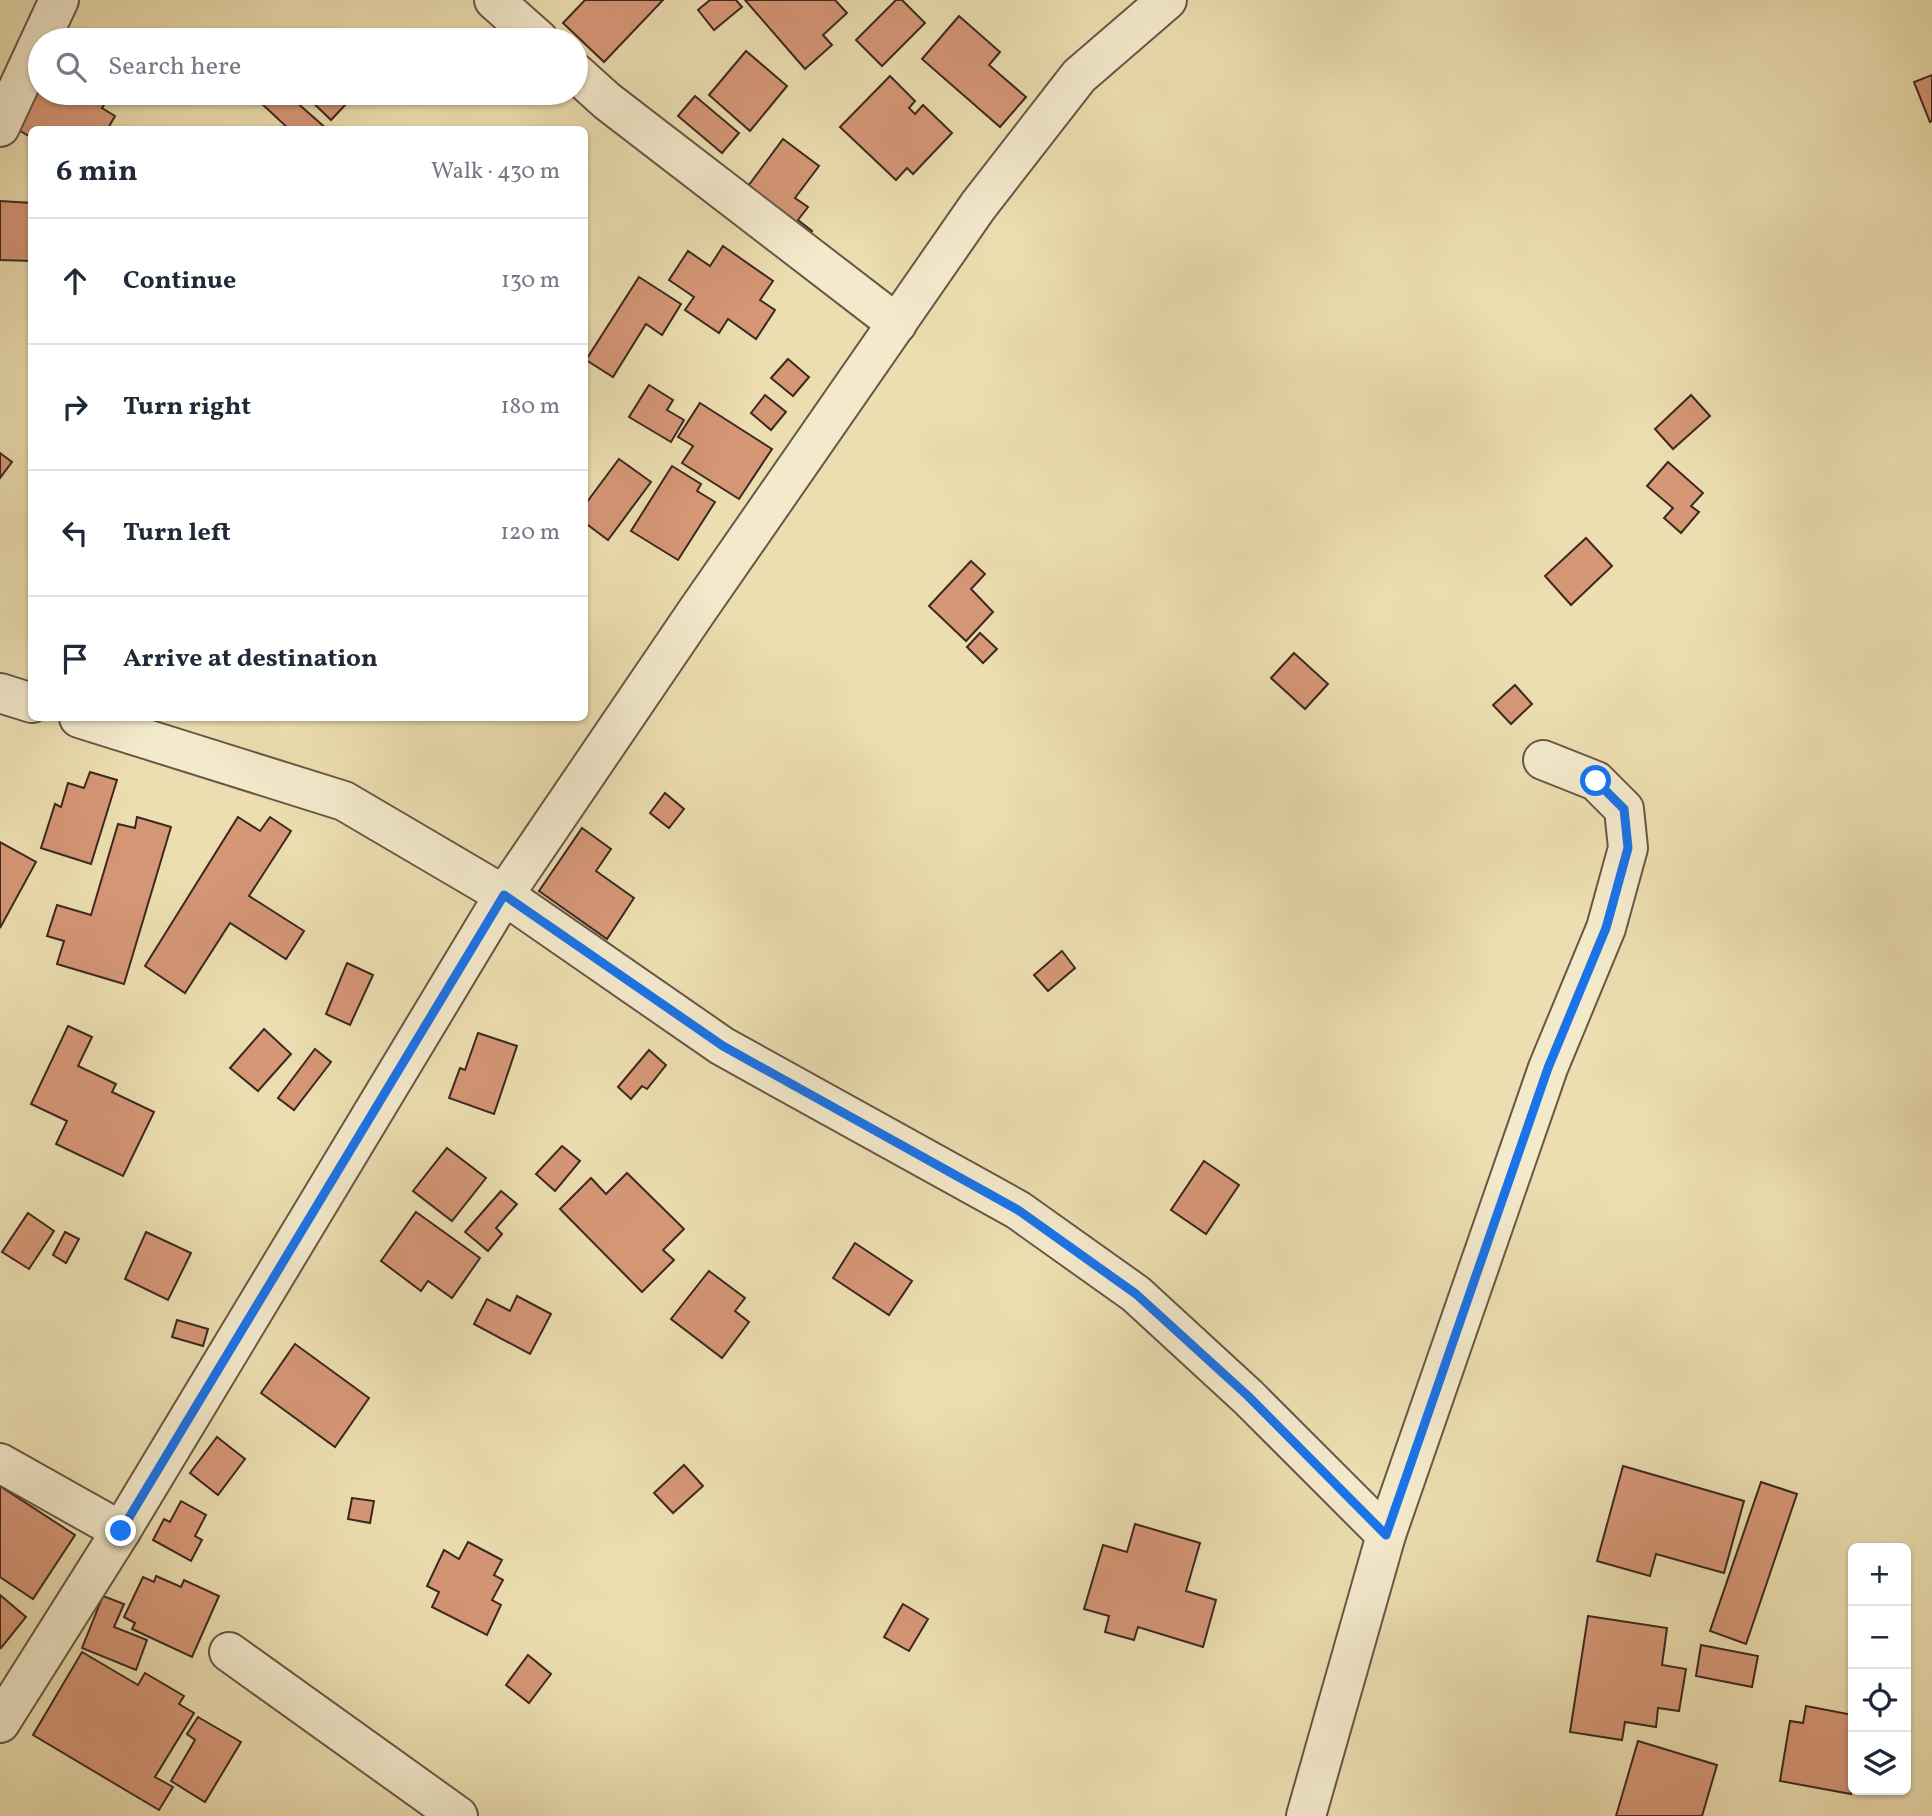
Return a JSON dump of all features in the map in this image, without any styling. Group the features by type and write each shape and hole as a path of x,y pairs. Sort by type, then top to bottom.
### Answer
{"street":[{"path":"46,28 59,0"},
{"path":"494,0 526,28"},
{"path":"0,1723 121,1531 504,895 978,206 1079,76 1167,0"},
{"path":"0,127 28,67"},
{"path":"588,84 897,324"},
{"path":"0,693 28,702"},
{"path":"89,721 344,801 504,895 723,1046 1018,1210 1136,1294 1248,1396 1386,1535"},
{"path":"1306,1816 1386,1535 1548,1068 1606,928 1628,848 1624,809 1596,781 1542,760"},
{"path":"0,1463 121,1531"},
{"path":"229,1652 458,1816"}],"building":[{"path":"585,0 663,0 604,62 588,47 588,28 568,28 563,23"},
{"path":"710,0 736,0 742,7 714,30 698,10"},
{"path":"745,0 835,0 847,13 823,35 832,45 805,69"},
{"path":"896,0 902,0 925,23 882,66 856,40"},
{"path":"959,16 1000,52 989,65 1026,97 1000,127 922,59"},
{"path":"746,51 787,86 750,131 709,95"},
{"path":"1932,75 1932,121 1930,122 1914,82"},
{"path":"890,76 915,101 909,108 915,114 923,105 952,133 913,174 907,168 896,180 840,127"},
{"path":"695,96 739,133 722,153 678,116"},
{"path":"28,99 28,105 104,105 102,108 115,116 109,126 28,126 28,136 12,126"},
{"path":"263,105 300,105 323,126 286,126"},
{"path":"315,105 345,105 331,120"},
{"path":"783,139 819,166 795,198 808,207 798,220 812,231 802,244 746,189"},
{"path":"0,201 28,203 28,261 0,260"},
{"path":"723,246 773,281 760,300 775,310 756,339 728,319 719,333 685,310 694,297 669,280 688,251 710,266"},
{"path":"639,277 681,304 662,335 646,324 613,377 588,361 588,357"},
{"path":"788,359 809,377 793,396 771,378"},
{"path":"649,385 673,400 667,410 684,420 671,442 629,417"},
{"path":"765,395 786,412 771,430 751,413"},
{"path":"1691,395 1710,416 1673,449 1655,429"},
{"path":"700,403 772,449 739,499 682,463 693,446 678,437"},
{"path":"0,453 12,462 0,478"},
{"path":"619,459 651,482 608,540 588,525 588,501"},
{"path":"1668,462 1703,493 1691,506 1699,512 1681,533 1664,518 1673,508 1647,486"},
{"path":"672,466 701,484 697,491 715,502 678,560 631,531"},
{"path":"1586,538 1612,566 1571,605 1545,576"},
{"path":"971,561 985,574 971,589 993,612 966,641 929,606"},
{"path":"980,633 997,649 983,663 967,647"},
{"path":"1294,653 1328,684 1305,709 1271,678"},
{"path":"1515,685 1532,704 1511,724 1493,705"},
{"path":"90,772 117,780 91,864 41,848 55,804 61,807 68,783 84,788"},
{"path":"665,793 684,809 669,828 650,813"},
{"path":"137,817 171,827 124,984 57,964 64,941 47,936 57,905 91,915 118,824 135,828"},
{"path":"238,817 260,831 270,817 291,831 249,896 304,931 286,959 230,923 185,993 145,966"},
{"path":"582,828 611,849 596,871 634,898 607,939 539,891"},
{"path":"0,842 36,862 0,928"},
{"path":"1062,951 1075,968 1048,991 1034,975"},
{"path":"347,963 373,975 350,1025 326,1014"},
{"path":"68,1026 92,1037 78,1066 116,1084 112,1092 154,1112 123,1176 56,1144 67,1121 31,1104"},
{"path":"264,1029 291,1054 258,1091 230,1068"},
{"path":"478,1033 517,1046 494,1114 449,1098 460,1068 465,1070"},
{"path":"315,1049 331,1062 294,1110 278,1098"},
{"path":"649,1050 666,1065 647,1089 642,1086 631,1099 618,1087"},
{"path":"562,1146 580,1161 555,1191 536,1174"},
{"path":"447,1148 486,1178 452,1221 413,1191"},
{"path":"1204,1161 1239,1185 1206,1234 1171,1210"},
{"path":"627,1173 684,1229 663,1250 674,1260 642,1292 560,1209 591,1178 606,1194"},
{"path":"501,1191 517,1204 496,1228 502,1234 488,1251 465,1232"},
{"path":"416,1212 480,1258 452,1298 428,1281 421,1291 381,1261"},
{"path":"28,1213 54,1231 29,1269 2,1252"},
{"path":"65,1232 79,1239 66,1263 53,1255"},
{"path":"146,1232 191,1253 168,1300 125,1279"},
{"path":"855,1243 912,1281 889,1315 833,1278"},
{"path":"709,1271 745,1298 735,1311 749,1322 722,1358 671,1319"},
{"path":"517,1296 551,1314 530,1354 474,1324 487,1299 510,1311"},
{"path":"177,1320 208,1329 203,1346 172,1337"},
{"path":"295,1344 369,1398 335,1447 261,1393"},
{"path":"217,1437 245,1459 218,1495 190,1473"},
{"path":"684,1465 703,1486 673,1513 654,1493"},
{"path":"1623,1466 1744,1501 1724,1573 1656,1554 1650,1576 1597,1561"},
{"path":"1761,1482 1797,1494 1746,1644 1710,1631"},
{"path":"0,1486 75,1535 33,1599 0,1577"},
{"path":"352,1498 374,1501 370,1523 348,1519"},
{"path":"181,1501 206,1515 195,1536 202,1540 191,1561 153,1540 164,1519 170,1522"},
{"path":"1135,1524 1200,1543 1186,1591 1216,1600 1203,1647 1138,1627 1134,1640 1105,1632 1109,1616 1084,1609 1103,1545 1127,1552"},
{"path":"468,1542 502,1560 494,1575 503,1580 492,1600 501,1605 487,1635 432,1607 439,1592 427,1586 444,1550 459,1559"},
{"path":"156,1576 181,1587 184,1580 219,1596 192,1657 132,1629 135,1623 124,1617 143,1577 154,1582"},
{"path":"0,1595 26,1617 1,1648 0,1647"},
{"path":"103,1596 124,1604 114,1627 147,1640 136,1670 82,1648"},
{"path":"903,1604 928,1619 909,1651 884,1637"},
{"path":"1588,1616 1667,1628 1662,1665 1686,1669 1679,1711 1658,1708 1656,1727 1625,1722 1622,1740 1570,1732"},
{"path":"1701,1645 1758,1656 1752,1687 1696,1676"},
{"path":"82,1652 138,1685 145,1673 184,1696 179,1704 194,1713 155,1777 173,1787 159,1810 33,1735"},
{"path":"528,1655 551,1674 529,1703 506,1685"},
{"path":"1806,1706 1848,1714 1848,1793 1780,1781 1790,1721 1803,1723"},
{"path":"198,1717 241,1742 205,1802 171,1781 195,1740 187,1734"},
{"path":"1638,1741 1717,1765 1702,1816 1616,1816"}],"route":[{"path":"121,1531 504,895 723,1046 1018,1210 1136,1294 1248,1396 1386,1535 1548,1068 1606,928 1628,848 1624,809 1596,781"}]}
